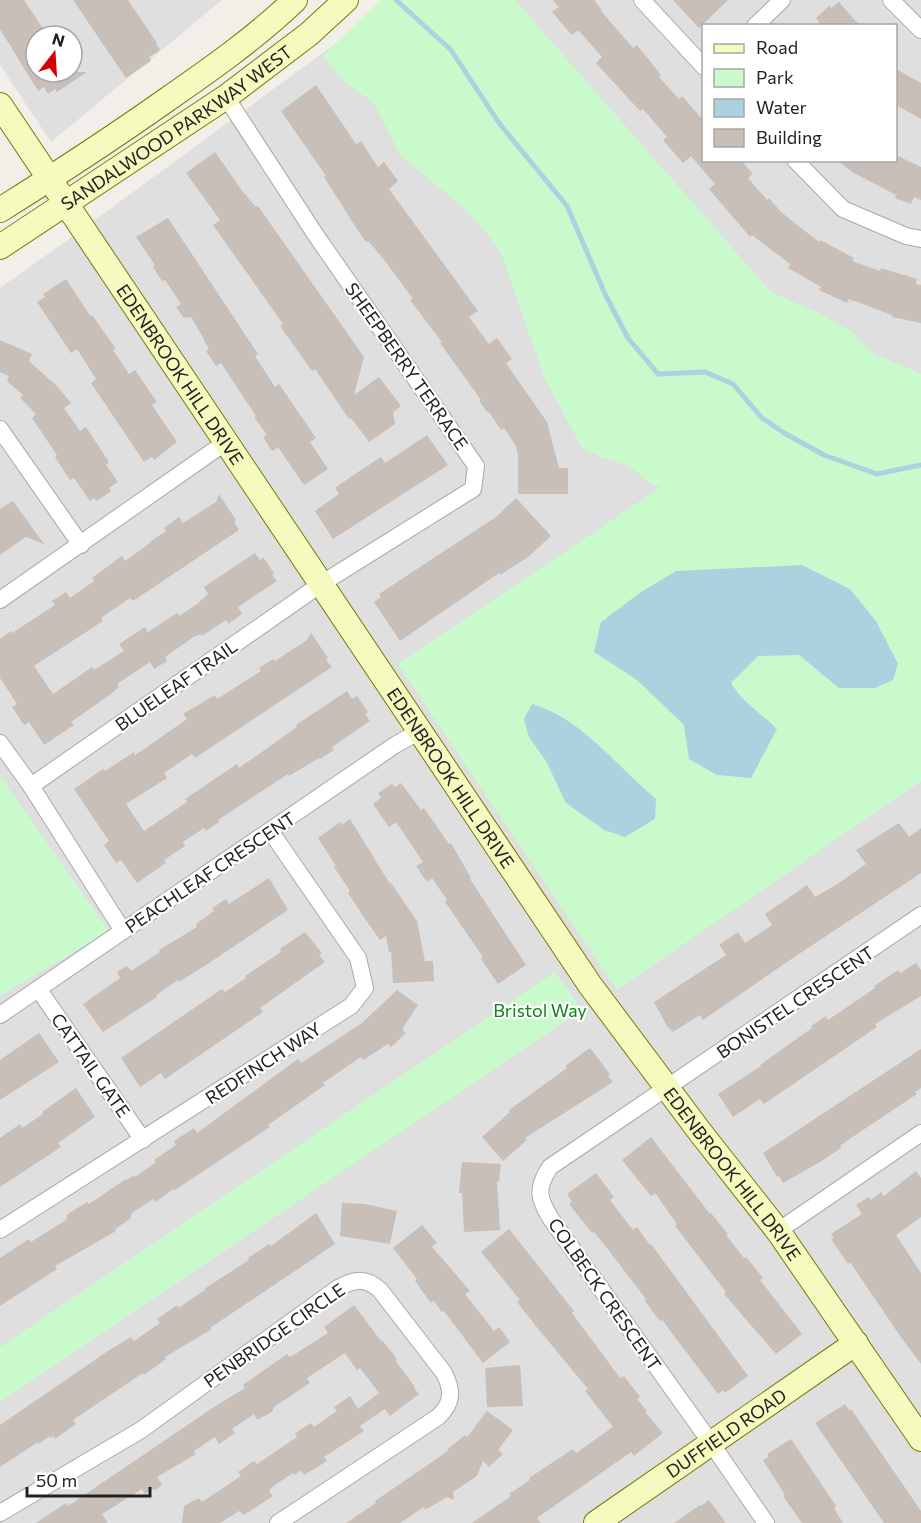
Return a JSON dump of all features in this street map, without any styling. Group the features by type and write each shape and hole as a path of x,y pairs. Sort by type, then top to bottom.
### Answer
{"street":[{"name":"SANDALWOOD PARKWAY WEST","path":"0,210 50,179 215,66 262,31 295,0"},
{"path":"642,0 702,65"},
{"path":"757,24 782,0"},
{"path":"891,0 921,30"},
{"name":"SANDALWOOD PARKWAY WEST","path":"0,247 226,97 309,34 340,6"},
{"name":"SHEEPBERRY TERRACE","path":"226,97 315,234 476,466 473,489 321,584"},
{"name":"EDENBROOK HILL DRIVE","path":"0,105 590,985 778,1231 921,1439"},
{"path":"797,162 843,209 906,236 921,239"},
{"path":"0,429 81,544"},
{"path":"0,600 226,442"},
{"name":"BLUELEAF TRAIL","path":"31,786 321,584"},
{"name":"PEACHLEAF CRESCENT","path":"0,1015 271,832 395,745 420,731"},
{"path":"0,743 31,786 123,931"},
{"name":"REDFINCH WAY","path":"0,1230 351,1006 365,988 358,957 271,832"},
{"name":"BONISTEL CRESCENT","path":"668,1088 921,915"},
{"name":"CATTAIL GATE","path":"39,990 143,1140"},
{"name":"COLBECK CRESCENT","path":"668,1088 550,1167 541,1180 540,1195 543,1206 551,1219 766,1523"},
{"path":"778,1231 921,1133"},
{"name":"PENBRIDGE CIRCLE","path":"0,1513 141,1430 338,1288 352,1281 365,1281 373,1284 444,1374 450,1388 450,1401 446,1409 438,1416 278,1523"},
{"name":"DUFFIELD ROAD","path":"596,1523 856,1343"}],"shaded area":[{"path":"0,0 222,0 51,142 0,65"},
{"path":"390,0 921,0 921,1523 0,1523 0,288 369,19"}],"green space":[{"path":"381,0 515,0 771,292 821,314 852,332 872,353 921,374 921,781 617,990 398,664 661,487 651,484 629,466 582,448 544,377 502,255 486,232 466,210 400,155 374,103 343,81 323,56"},
{"path":"0,776 109,931 0,996"},
{"name":"Bristol Way","path":"555,972 582,1010 0,1402 0,1347"}],"water":[{"path":"802,565 850,589 876,621 898,664 893,680 875,688 839,688 799,655 758,656 731,683 746,702 777,729 751,778 717,775 689,759 684,725 637,680 594,652 601,622 641,592 676,571"},
{"path":"532,704 550,711 583,732 656,799 655,819 625,837 604,830 566,803 546,761 529,737 524,719"}],"building":[{"path":"0,0 24,0 40,24 24,24 24,68 0,29"},
{"path":"73,0 128,0 160,50 149,57 151,61 126,78"},
{"path":"553,0 594,0 633,48 637,45 661,75 659,77 679,99 682,96 702,119 702,162 743,162 753,174 748,178 767,200 769,198 781,212 819,242 820,240 854,258 852,261 880,271 881,268 917,279 916,284 921,285 921,323 892,317 892,315 849,299 847,303 819,290 821,287 788,268 790,264 752,235 750,237 709,189 715,184 691,156 683,163 663,140 667,137 643,109 640,111 596,63 602,57 578,30 572,35 552,12 559,7"},
{"path":"673,0 728,0 702,24 699,28"},
{"path":"839,2 858,24 820,24 816,18 829,6 831,8"},
{"path":"897,70 921,83 921,119 897,106"},
{"path":"34,84 69,84 57,92 55,89 48,94 44,87 38,91"},
{"path":"316,85 356,144 361,141 378,167 384,162 398,181 389,189 478,311 469,317 489,344 497,338 512,359 506,363 547,422 559,468 568,468 568,494 518,494 516,446 504,428 501,430 479,401 481,400 440,343 442,342 410,300 413,299 382,257 368,241 366,242 324,177 326,176 281,111"},
{"path":"215,152 243,192 256,207 258,206 364,357 354,395 379,377 401,406 393,412 395,424 369,442 351,418 349,419 315,369 312,371 280,326 283,324 213,225 220,220 186,173"},
{"path":"897,155 921,167 921,200 914,197 911,204 895,198 896,195 854,173 839,162 897,162"},
{"path":"168,218 258,354 255,356 275,387 279,384 316,438 310,442 328,469 304,485 278,447 272,451 263,437 267,435 254,417 256,416 221,363 216,366 206,351 209,349 191,317 184,318 176,307 181,304 165,280 162,281 153,267 155,265 136,237"},
{"path":"66,279 116,349 113,350 129,374 135,370 157,402 152,405 177,442 154,460 152,457 144,462 91,383 96,379 77,349 71,353 37,302 45,297 43,294"},
{"path":"0,340 32,354 29,361 58,387 71,403 64,408 80,431 86,427 109,462 106,465 118,482 109,488 111,491 97,501 94,498 90,501 74,478 70,480 55,457 57,455 32,418 36,414 20,398 23,395 7,381 9,376 0,372"},
{"path":"427,435 448,465 333,539 315,511 339,494 335,488 381,457 385,463"},
{"path":"219,494 236,520 234,522 239,530 133,601 130,598 101,618 103,621 34,666 53,694 92,667 94,670 124,651 119,644 145,627 148,632 177,613 179,616 197,604 208,594 204,587 255,553 260,560 263,557 277,581 238,607 242,614 228,624 226,620 202,636 201,634 195,636 165,657 167,661 154,669 150,662 117,684 119,687 111,694 71,722 74,725 44,745 29,722 24,725 12,707 17,704 0,678 0,639 55,605 52,601 66,592 70,598 94,581 92,578 122,556 125,561 166,531 164,528 179,517 183,523 216,502"},
{"path":"516,498 551,536 528,557 500,575 499,573 400,641 374,602 381,597 379,594 496,517"},
{"path":"13,501 44,544 26,537 0,555 0,509"},
{"path":"311,633 332,667 195,758 192,754 164,773 167,778 126,804 144,831 187,802 185,799 237,764 239,768 297,727 296,725 347,691 352,699 357,696 368,712 365,714 370,721 332,747 334,750 289,776 288,774 218,820 219,822 206,831 204,828 183,842 185,846 164,860 166,863 137,883 121,860 116,863 104,845 109,841 74,789 103,769 105,771 134,752 135,755 187,719 183,714 215,695 217,699 261,671 259,668 273,659 275,661 307,640"},
{"path":"401,783 421,810 424,808 449,844 451,843 470,879 526,965 498,984 432,878 427,882 416,866 423,862 396,822 389,827 373,804 381,798 378,793 392,784 395,787"},
{"path":"350,819 390,884 417,921 425,961 433,961 434,981 393,983 391,952 389,952 386,936 380,940 363,916 318,838 340,822 342,825"},
{"path":"899,823 909,837 921,828 921,873 703,1020 700,1015 673,1032 667,1026 654,1002 726,955 719,945 738,932 745,943 772,925 765,914 807,885 815,897 839,883 866,864 856,850"},
{"path":"269,878 288,910 206,965 179,982 178,980 156,995 157,997 103,1032 83,1004 120,978 117,972 127,966 131,971 160,952 159,950 197,927 196,924 214,911 212,908 226,899 229,904"},
{"path":"305,932 322,953 319,955 325,962 260,1008 263,1012 165,1079 161,1073 140,1087 121,1058 222,989 225,992 246,978 245,976 281,952 280,949"},
{"path":"916,963 921,970 921,996 875,1024 877,1027 764,1104 760,1099 733,1117 718,1094 761,1066 826,1016 828,1020 898,970 900,973"},
{"path":"397,990 418,1005 402,1029 406,1033 391,1047 388,1044 363,1060 361,1057 268,1125 270,1127 175,1190 155,1202 153,1199 132,1213 130,1219 115,1229 116,1231 55,1266 57,1269 0,1306 0,1258 29,1239 31,1242 66,1220 67,1215 87,1202 89,1204 126,1179 134,1175 135,1177 176,1145 174,1141 194,1128 197,1133 298,1059 301,1063 362,1023"},
{"path":"39,1033 59,1062 0,1100 0,1060"},
{"path":"590,1048 610,1074 608,1076 613,1082 525,1138 527,1140 503,1161 482,1137 510,1112 509,1110 567,1068 565,1066"},
{"path":"921,1049 921,1088 915,1092 917,1094 851,1138 820,1162 783,1183 779,1176 777,1177 763,1153"},
{"path":"76,1088 95,1117 58,1143 61,1147 0,1187 0,1138 20,1124 22,1128"},
{"path":"651,1137 728,1234 726,1235 744,1258 746,1257 763,1278 760,1280 802,1334 776,1354 724,1294 726,1292 675,1226 677,1224 655,1193 651,1196 622,1160"},
{"path":"462,1162 501,1164 499,1182 497,1181 500,1230 464,1232 462,1193 459,1193"},
{"path":"916,1171 921,1178 921,1217 896,1235 921,1273 921,1364 850,1262 848,1264 831,1239 834,1237 831,1234 862,1214 856,1205 869,1197 871,1200 881,1192 884,1196"},
{"path":"596,1173 614,1197 610,1200 633,1230 637,1227 651,1244 748,1376 725,1393 723,1390 718,1394 644,1300 646,1299 603,1243 569,1204 572,1202 567,1194"},
{"path":"342,1203 365,1204 397,1211 390,1244 340,1236"},
{"path":"316,1213 335,1244 210,1328 212,1329 165,1357 166,1359 144,1375 143,1373 73,1420 76,1424 55,1439 54,1436 51,1438 50,1436 39,1444 38,1442 0,1467 0,1425 108,1351 131,1337 134,1341 160,1323 157,1319 205,1290 269,1244 271,1246"},
{"path":"422,1225 437,1243 432,1247 470,1291 465,1294 494,1331 499,1327 510,1342 483,1363 444,1311 442,1312 434,1301 431,1303 415,1281 417,1279 393,1248"},
{"path":"509,1229 574,1311 572,1313 620,1378 624,1376 640,1397 637,1399 647,1411 645,1412 663,1433 634,1456 631,1452 537,1518 541,1523 472,1523 511,1496 509,1494 530,1480 529,1478 573,1449 576,1453 613,1427 585,1391 588,1389 517,1302 520,1300 481,1252"},
{"path":"354,1305 397,1359 395,1360 419,1394 390,1416 385,1409 360,1426 364,1431 324,1457 327,1461 304,1475 301,1470 294,1475 293,1473 272,1487 269,1491 273,1496 244,1515 239,1511 220,1523 182,1523 184,1506 199,1498 202,1502 241,1476 238,1472 254,1461 257,1464 297,1437 295,1433 311,1423 314,1427 337,1411 334,1407 350,1396 358,1409 379,1393 360,1368 357,1370 345,1353 307,1378 310,1383 274,1407 272,1412 257,1420 254,1414 232,1429 235,1433 219,1444 215,1437 194,1451 196,1454 157,1477 162,1485 155,1490 152,1489 145,1494 142,1489 102,1514 108,1523 36,1523 66,1503 68,1506 245,1388 243,1385 287,1354 289,1357 292,1356 328,1333 324,1327"},
{"path":"520,1365 523,1406 487,1407 485,1368"},
{"path":"845,1404 850,1411 851,1409 921,1511 921,1523 884,1523 815,1423"},
{"path":"487,1411 513,1430 498,1450 503,1454 489,1467 483,1461 477,1476 453,1492 454,1500 447,1497 425,1510 424,1507 400,1523 346,1523 448,1451 465,1435 467,1437"},
{"path":"791,1439 836,1506 834,1508 843,1523 802,1523 783,1496 785,1495 763,1460 769,1457 767,1454"},
{"path":"709,1500 726,1523 674,1523 700,1505"}],"waterway":[{"path":"396,0 451,50 499,123 567,206 606,296 628,338 658,374 705,372 733,384 762,418 786,434 824,455 877,474 921,465"}]}
